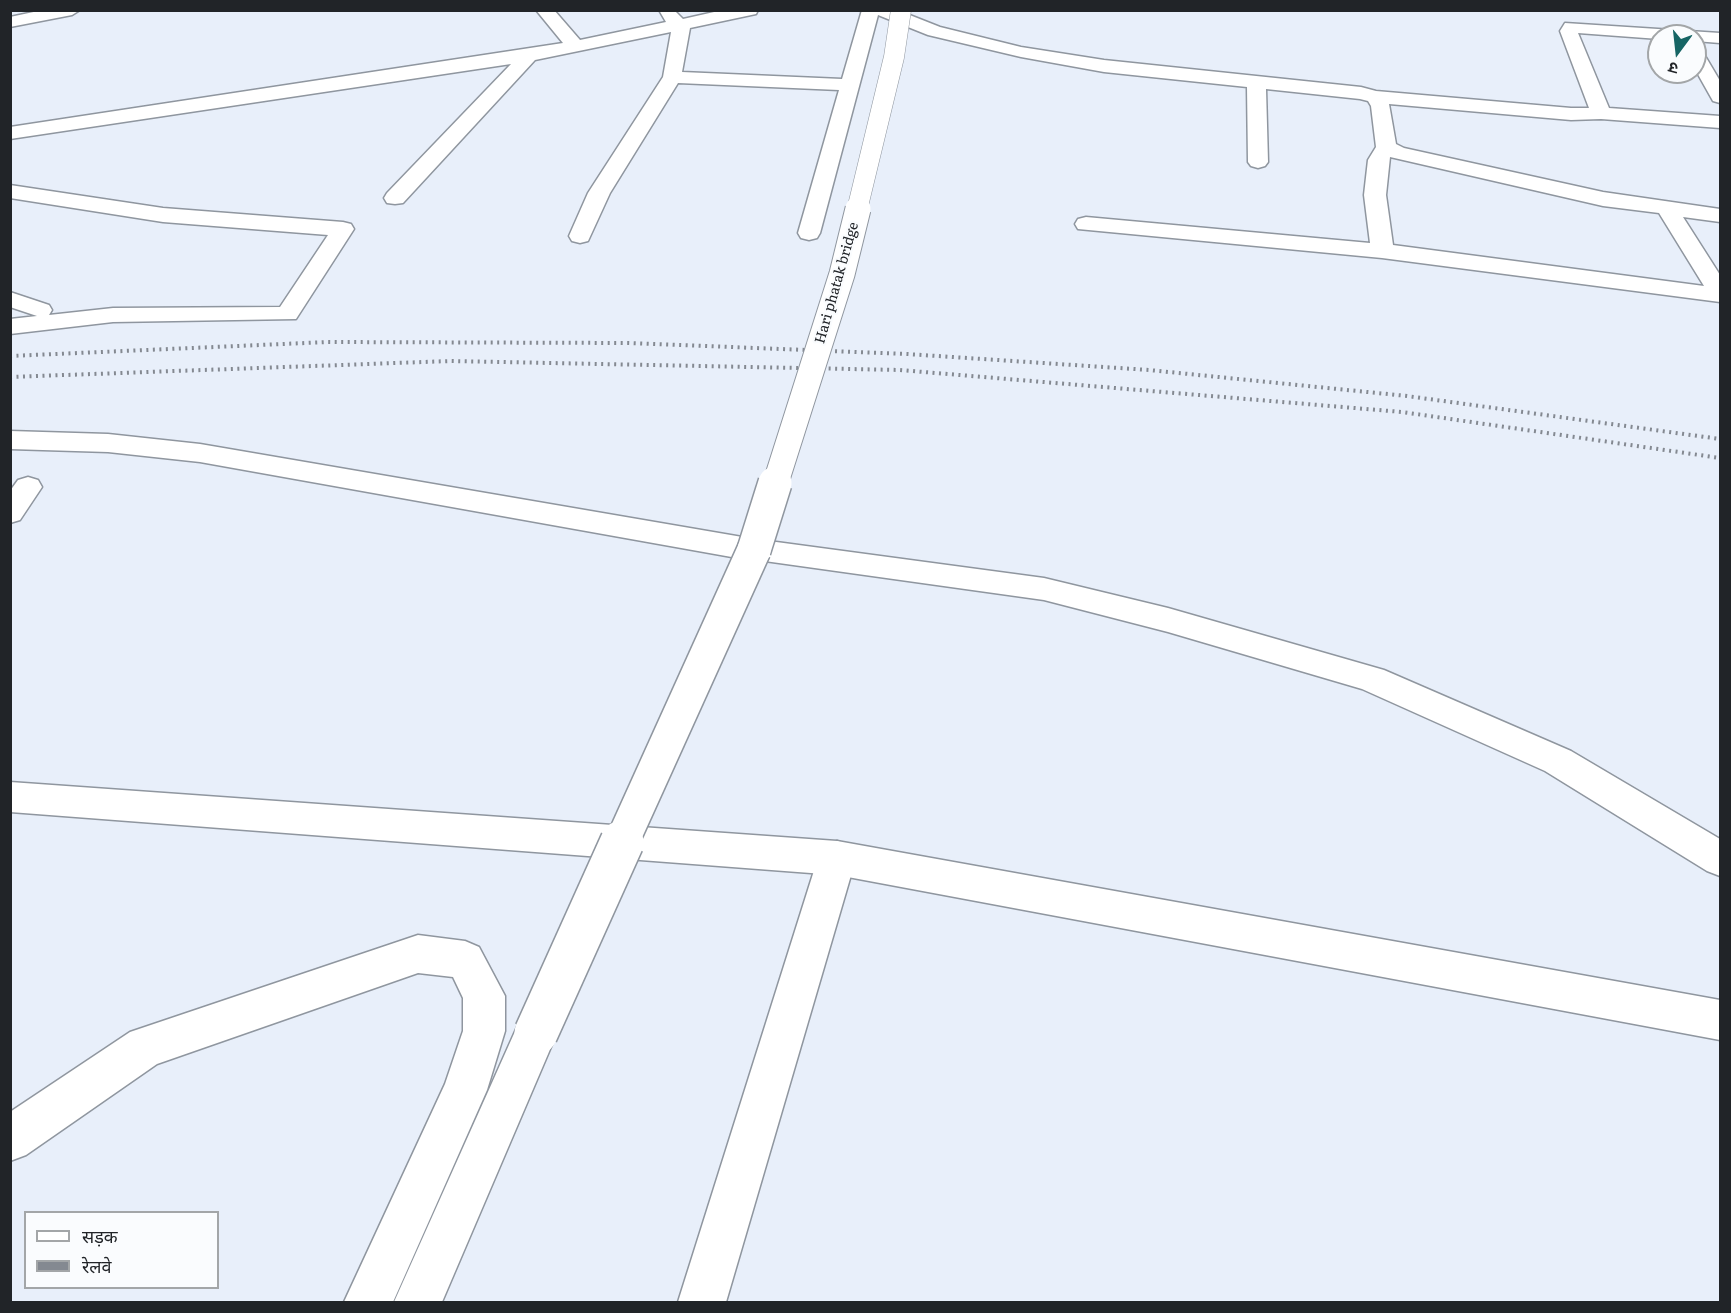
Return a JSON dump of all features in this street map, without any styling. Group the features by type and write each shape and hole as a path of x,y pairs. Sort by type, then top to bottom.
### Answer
{"street":[{"path":"10,22 72,10"},
{"path":"544,10 576,47"},
{"path":"665,10 681,27"},
{"path":"10,133 529,56 681,27 750,10"},
{"path":"809,233 871,10"},
{"path":"880,10 934,31 1021,52 1104,66 1256,84 1361,93 1375,97 1571,114 1601,113 1720,122"},
{"name":"Hari phatak bridge","path":"418,1302 536,1033 754,550 842,274 894,57 901,10"},
{"path":"580,236 599,193 672,77 681,27"},
{"path":"1601,113 1569,31 1571,27 1647,32"},
{"path":"395,198 529,56"},
{"path":"1707,74 1720,97"},
{"path":"672,77 852,85"},
{"path":"1256,84 1258,162"},
{"path":"1375,97 1382,106 1386,147 1378,160 1375,195 1382,251"},
{"path":"1386,147 1405,155 1592,197 1720,215"},
{"path":"10,191 163,215 343,229 286,314 113,315 10,327"},
{"path":"1667,208 1720,294"},
{"path":"1086,224 1382,251 1720,294"},
{"path":"10,299 40,310"},
{"path":"10,440 108,443 212,455 754,550 1044,589 1168,620 1372,679 1558,761 1720,859"},
{"path":"10,513 28,487"},
{"path":"10,797 837,858 1720,1020"},
{"path":"702,1302 837,858"},
{"path":"10,1139 145,1047 418,954 465,960 484,996 484,1031 465,1090 368,1302"}],"railway":[{"path":"10,356 328,342 629,343 907,354 1149,370 1407,396 1720,439"},
{"path":"10,377 451,361 900,370 1402,412 1720,458"}]}
